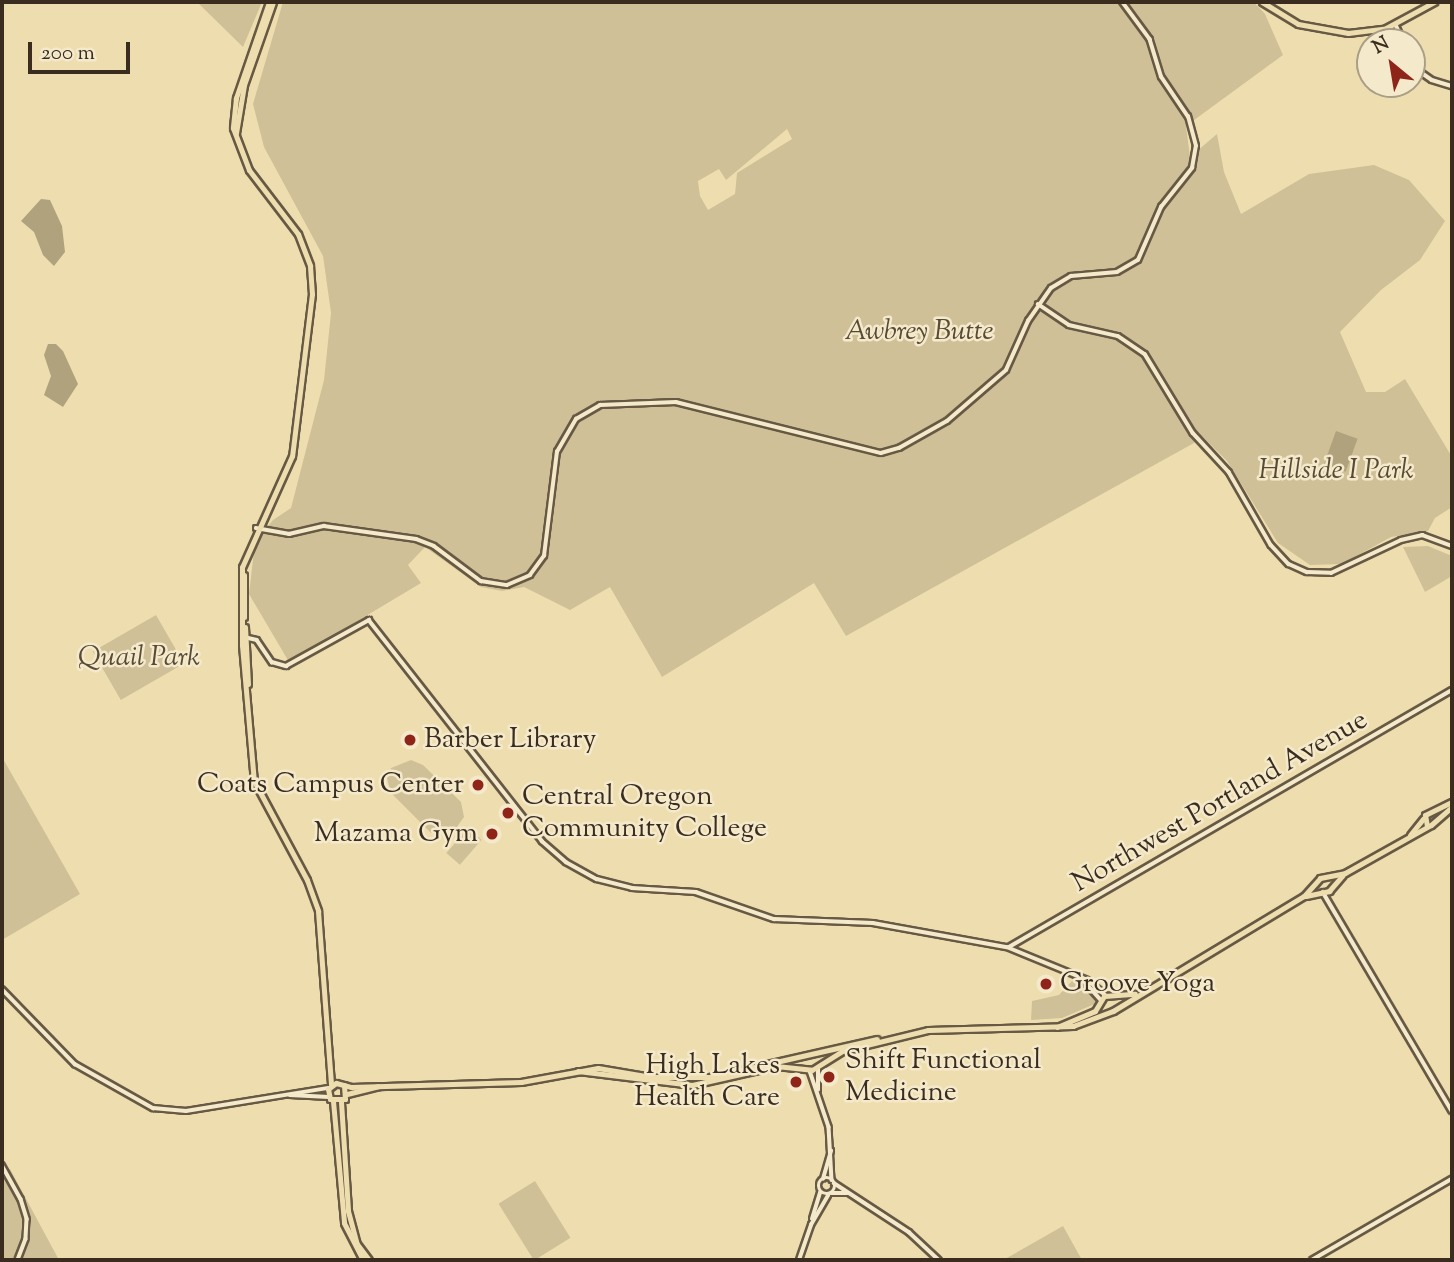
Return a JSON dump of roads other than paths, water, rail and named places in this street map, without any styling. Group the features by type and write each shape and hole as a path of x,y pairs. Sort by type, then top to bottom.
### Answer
{"main road":[{"path":"271,2 244,85 236,133 249,170 298,234 312,285 292,456 277,493 256,528 244,562 248,711 257,789 316,903 331,1046 331,1099 345,1223 363,1260"},
{"path":"1262,2 1298,24 1335,31 1373,31 1396,25 1434,2"},
{"path":"330,1086 521,1082 598,1068 651,1077 710,1077 802,1057 808,1052 817,1054 849,1043 943,1029 1073,1026 1106,1012 1304,896 1322,877 1329,878 1345,873 1427,826 1452,804"},
{"path":"1410,835 1423,819 1452,804"},
{"path":"1423,819 1427,826"},
{"path":"1304,896 1322,892 1345,873"},
{"path":"1329,878 1332,886"},
{"path":"1317,884 1322,892"},
{"path":"1055,1028 1102,1000 1135,994"},
{"path":"1114,998 1116,1006"},
{"path":"1102,1000 1106,1012"},
{"path":"578,1072 685,1085 771,1066 803,1066 809,1070 882,1039"},
{"path":"331,1046 347,1094"},
{"path":"817,1054 819,1065"},
{"path":"802,1057 803,1066"},
{"path":"369,1260 357,1244 348,1211 341,1102 347,1094 387,1084"},
{"path":"331,1099 341,1102"}],"street":[{"path":"256,528 289,534 324,526 414,539 434,546 481,581 513,584 540,565 548,544 554,467 560,442 576,419 595,407 626,401 676,402 873,452 891,452 957,414 1006,370 1038,304 1066,278 1117,272 1139,260 1161,207 1187,178 1195,160 1188,117 1161,77 1150,40 1122,2"},
{"path":"1426,76 1452,86"},
{"path":"1038,304 1069,325 1118,337 1140,349 1193,433 1229,472 1275,551 1296,568 1321,574 1348,569 1401,540 1429,536 1452,546"},
{"path":"244,637 257,640 274,664 286,666 369,620 542,841 587,874 632,888 696,892 774,919 873,923 1007,947 1083,979 1102,1000"},
{"name":"Northwest Portland Avenue","path":"1007,947 1452,690"},
{"path":"1332,886 1334,906"},
{"path":"1322,892 1334,906 1452,1111"},
{"path":"2,989 75,1064 140,1103 186,1111 330,1086"},
{"path":"818,1096 819,1065"},
{"path":"809,1070 829,1126 833,1182 830,1194 811,1225"},
{"path":"284,1095 331,1099"},
{"path":"799,1260 831,1151"},
{"path":"2,1163 27,1219 26,1239 18,1260"},
{"path":"823,1179 833,1182 847,1194 900,1226 939,1260"},
{"path":"1312,1260 1452,1179"},
{"path":"820,1192 847,1194"}],"place":[{"name":"Barber Library","path":"410,740"},
{"name":"Coats Campus Center","path":"478,785"},
{"name":"Central Oregon Community College","path":"508,813"},
{"name":"Mazama Gym","path":"492,834"},
{"name":"Groove Yoga","path":"1046,984"},
{"name":"Shift Functional Medicine","path":"829,1077"},
{"name":"High Lakes Health Care","path":"796,1082"}],"park label":[{"name":"Awbrey Butte","path":"919,332"},
{"name":"Hillside I Park","path":"1336,471"},
{"name":"Quail Park","path":"139,658"}]}
